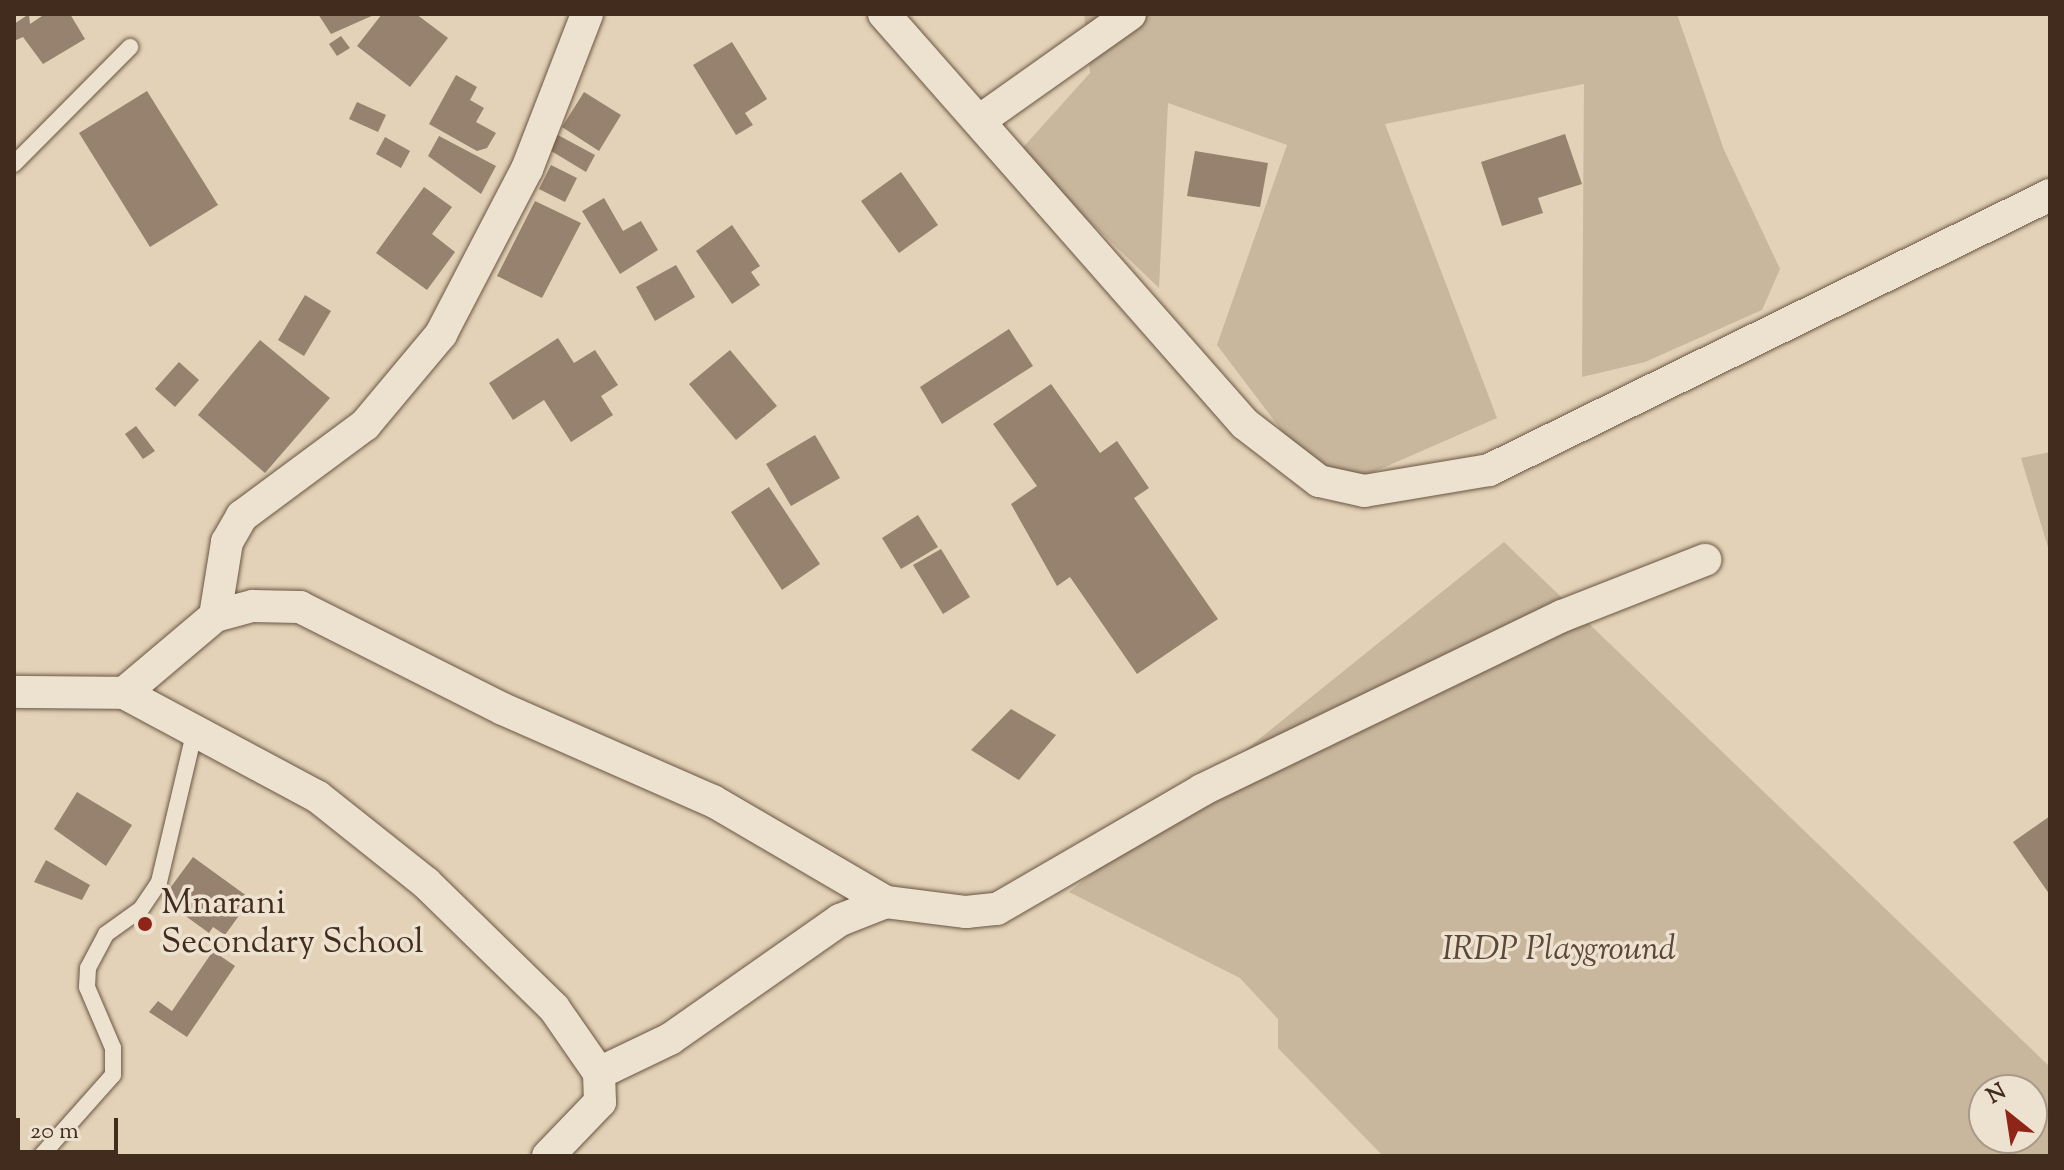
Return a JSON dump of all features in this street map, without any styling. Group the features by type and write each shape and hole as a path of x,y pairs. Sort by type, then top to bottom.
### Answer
{"street":[{"path":"215,616 227,542 242,516 365,425 441,334 527,169 587,14"},
{"path":"884,14 1245,424 1319,481 1364,491 1489,470 2050,195"},
{"path":"979,121 1130,14"},
{"path":"124,693 215,616 253,606 300,607 351,627 503,709 713,801 886,902 997,909 1202,790 1562,616 1705,560"},
{"path":"14,692 124,693 318,797 426,883 554,1008 599,1073 600,1102 548,1156"},
{"path":"599,1073 670,1039 797,945 886,902"}],"lane":[{"path":"14,164 130,47"},
{"path":"41,1156 113,1075 113,1048 87,987 88,968 106,934 141,909 159,882 195,730"}],"green space":[{"path":"1084,14 1677,14 1724,150 1780,269 1762,310 1645,362 1582,377 1584,84 1385,124 1497,418 1328,492 1217,345 1287,145 1168,103 1159,288 1018,153 1090,73"},
{"path":"2050,452 2050,554 2021,458"},
{"name":"IRDP Playground","path":"1504,542 2050,1067 2050,1156 1383,1156 1278,1048 1278,1019 1240,978 1069,892"}],"building":[{"path":"29,14 30,24 45,14 70,14 85,39 43,64 23,37 14,41 14,24"},
{"path":"318,14 376,14 331,34"},
{"path":"382,14 416,14 448,38 410,87 357,46"},
{"path":"341,36 350,48 337,56 329,44"},
{"path":"732,42 767,99 745,113 753,125 736,135 693,65"},
{"path":"456,75 477,87 470,100 484,108 476,122 496,133 487,148 477,151 429,124"},
{"path":"147,91 218,205 150,247 79,133"},
{"path":"584,92 621,115 599,151 562,127"},
{"path":"357,102 386,115 378,132 349,119"},
{"path":"556,134 595,155 586,172 548,149"},
{"path":"1565,134 1582,184 1538,198 1543,213 1502,226 1481,162"},
{"path":"439,136 496,166 481,194 428,156"},
{"path":"385,137 410,151 401,168 376,154"},
{"path":"1195,151 1268,163 1260,207 1187,196"},
{"path":"551,165 577,178 565,202 539,189"},
{"path":"901,172 938,225 899,253 861,201"},
{"path":"424,187 452,207 432,234 455,252 427,290 376,253"},
{"path":"604,198 623,231 641,221 658,250 620,274 582,211"},
{"path":"535,201 581,223 542,298 497,276"},
{"path":"732,225 760,266 751,272 760,285 732,304 696,251"},
{"path":"676,265 695,297 655,321 636,287"},
{"path":"305,295 331,311 304,356 278,340"},
{"path":"1009,329 1033,366 942,424 920,387"},
{"path":"558,338 574,363 595,350 618,385 601,396 613,415 571,442 544,400 513,420 489,383"},
{"path":"260,340 330,398 265,473 198,415"},
{"path":"730,350 777,406 736,440 689,384"},
{"path":"179,362 199,380 175,407 155,389"},
{"path":"1051,384 1100,453 1117,441 1149,488 1134,498 1218,619 1137,674 1070,577 1057,586 1011,504 1037,486 993,424"},
{"path":"136,426 155,451 143,459 125,434"},
{"path":"815,435 840,478 791,506 766,464"},
{"path":"769,487 820,564 782,590 731,512"},
{"path":"918,515 938,547 901,569 882,538"},
{"path":"941,549 970,597 943,614 913,565"},
{"path":"1011,709 1056,735 1019,780 971,750"},
{"path":"77,792 132,825 106,866 54,829"},
{"path":"2050,816 2050,895 2013,842"},
{"path":"193,857 251,899 225,935 213,927 209,933 162,899"},
{"path":"46,860 90,885 82,900 34,882"},
{"path":"213,951 235,966 187,1037 149,1012 158,1001 172,1011"}],"place":[{"name":"Mnarani Secondary School","path":"145,924"}]}
